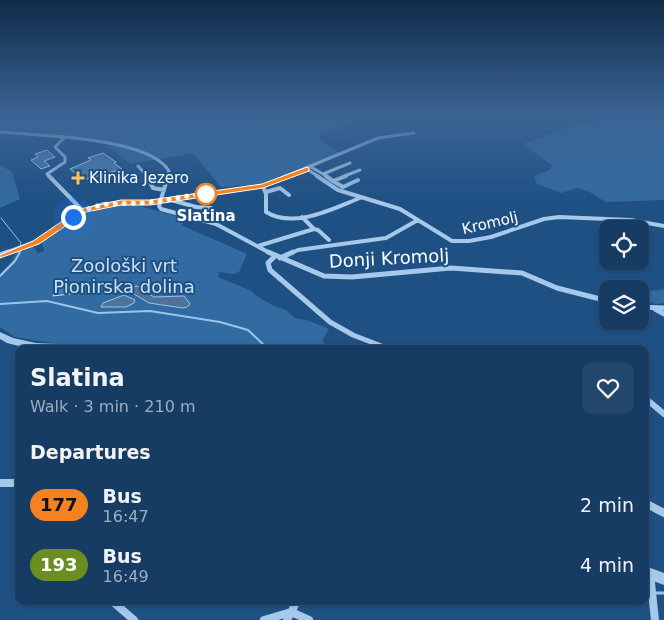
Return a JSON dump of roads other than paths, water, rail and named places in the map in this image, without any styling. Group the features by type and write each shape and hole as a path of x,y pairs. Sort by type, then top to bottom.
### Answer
{"street":[{"path":"57,145 55,147 65,158 65,162 47,174 83,210"},
{"path":"114,145 164,161 169,168 161,200"},
{"path":"310,168 362,145"},
{"path":"0,255 16,251 36,242 83,210 104,204 161,200 263,186 340,158"},
{"path":"323,174 350,163"},
{"path":"138,166 146,174 154,188 164,190"},
{"path":"310,168 343,187 358,180"},
{"name":"Kromolj","path":"310,168 338,190 400,208 452,241 460,242 506,234 544,219 559,217 631,220 664,226"},
{"path":"333,181 360,170"},
{"path":"263,186 267,196 264,208 268,214 282,219 302,217 362,198"},
{"path":"266,192 280,188 289,195"},
{"path":"168,199 196,207 211,208"},
{"name":"Donji Kromolj","path":"161,200 158,206 161,209 216,224 278,257 313,272 337,277 451,268 522,273 557,288 599,299"},
{"path":"302,217 329,240"},
{"path":"379,345 353,335 330,322 270,270 268,263 278,257 298,250 386,238 418,220"},
{"path":"258,246 314,229"},
{"path":"649,308 664,308"},
{"path":"655,309 664,314"},
{"path":"0,335 6,339 33,345"},
{"path":"649,401 664,414"},
{"path":"0,483 15,483"},
{"path":"649,505 664,512"},
{"path":"656,620 649,577 664,579"},
{"path":"117,605 134,620"},
{"path":"266,619 289,616 309,620"}],"waterway":[{"path":"1,218 21,243 19,253"},
{"path":"0,276 15,261 20,252"},
{"path":"0,304 47,301 98,313 150,311 220,322 248,330 264,345"},
{"path":"654,593 664,593"}],"place":[{"name":"Klinika Jezero","path":"78,178"},
{"name":"Slatina","path":"206,194"}],"park label":[{"name":"Zoološki vrt Pionirska dolina","path":"124,275"}]}
